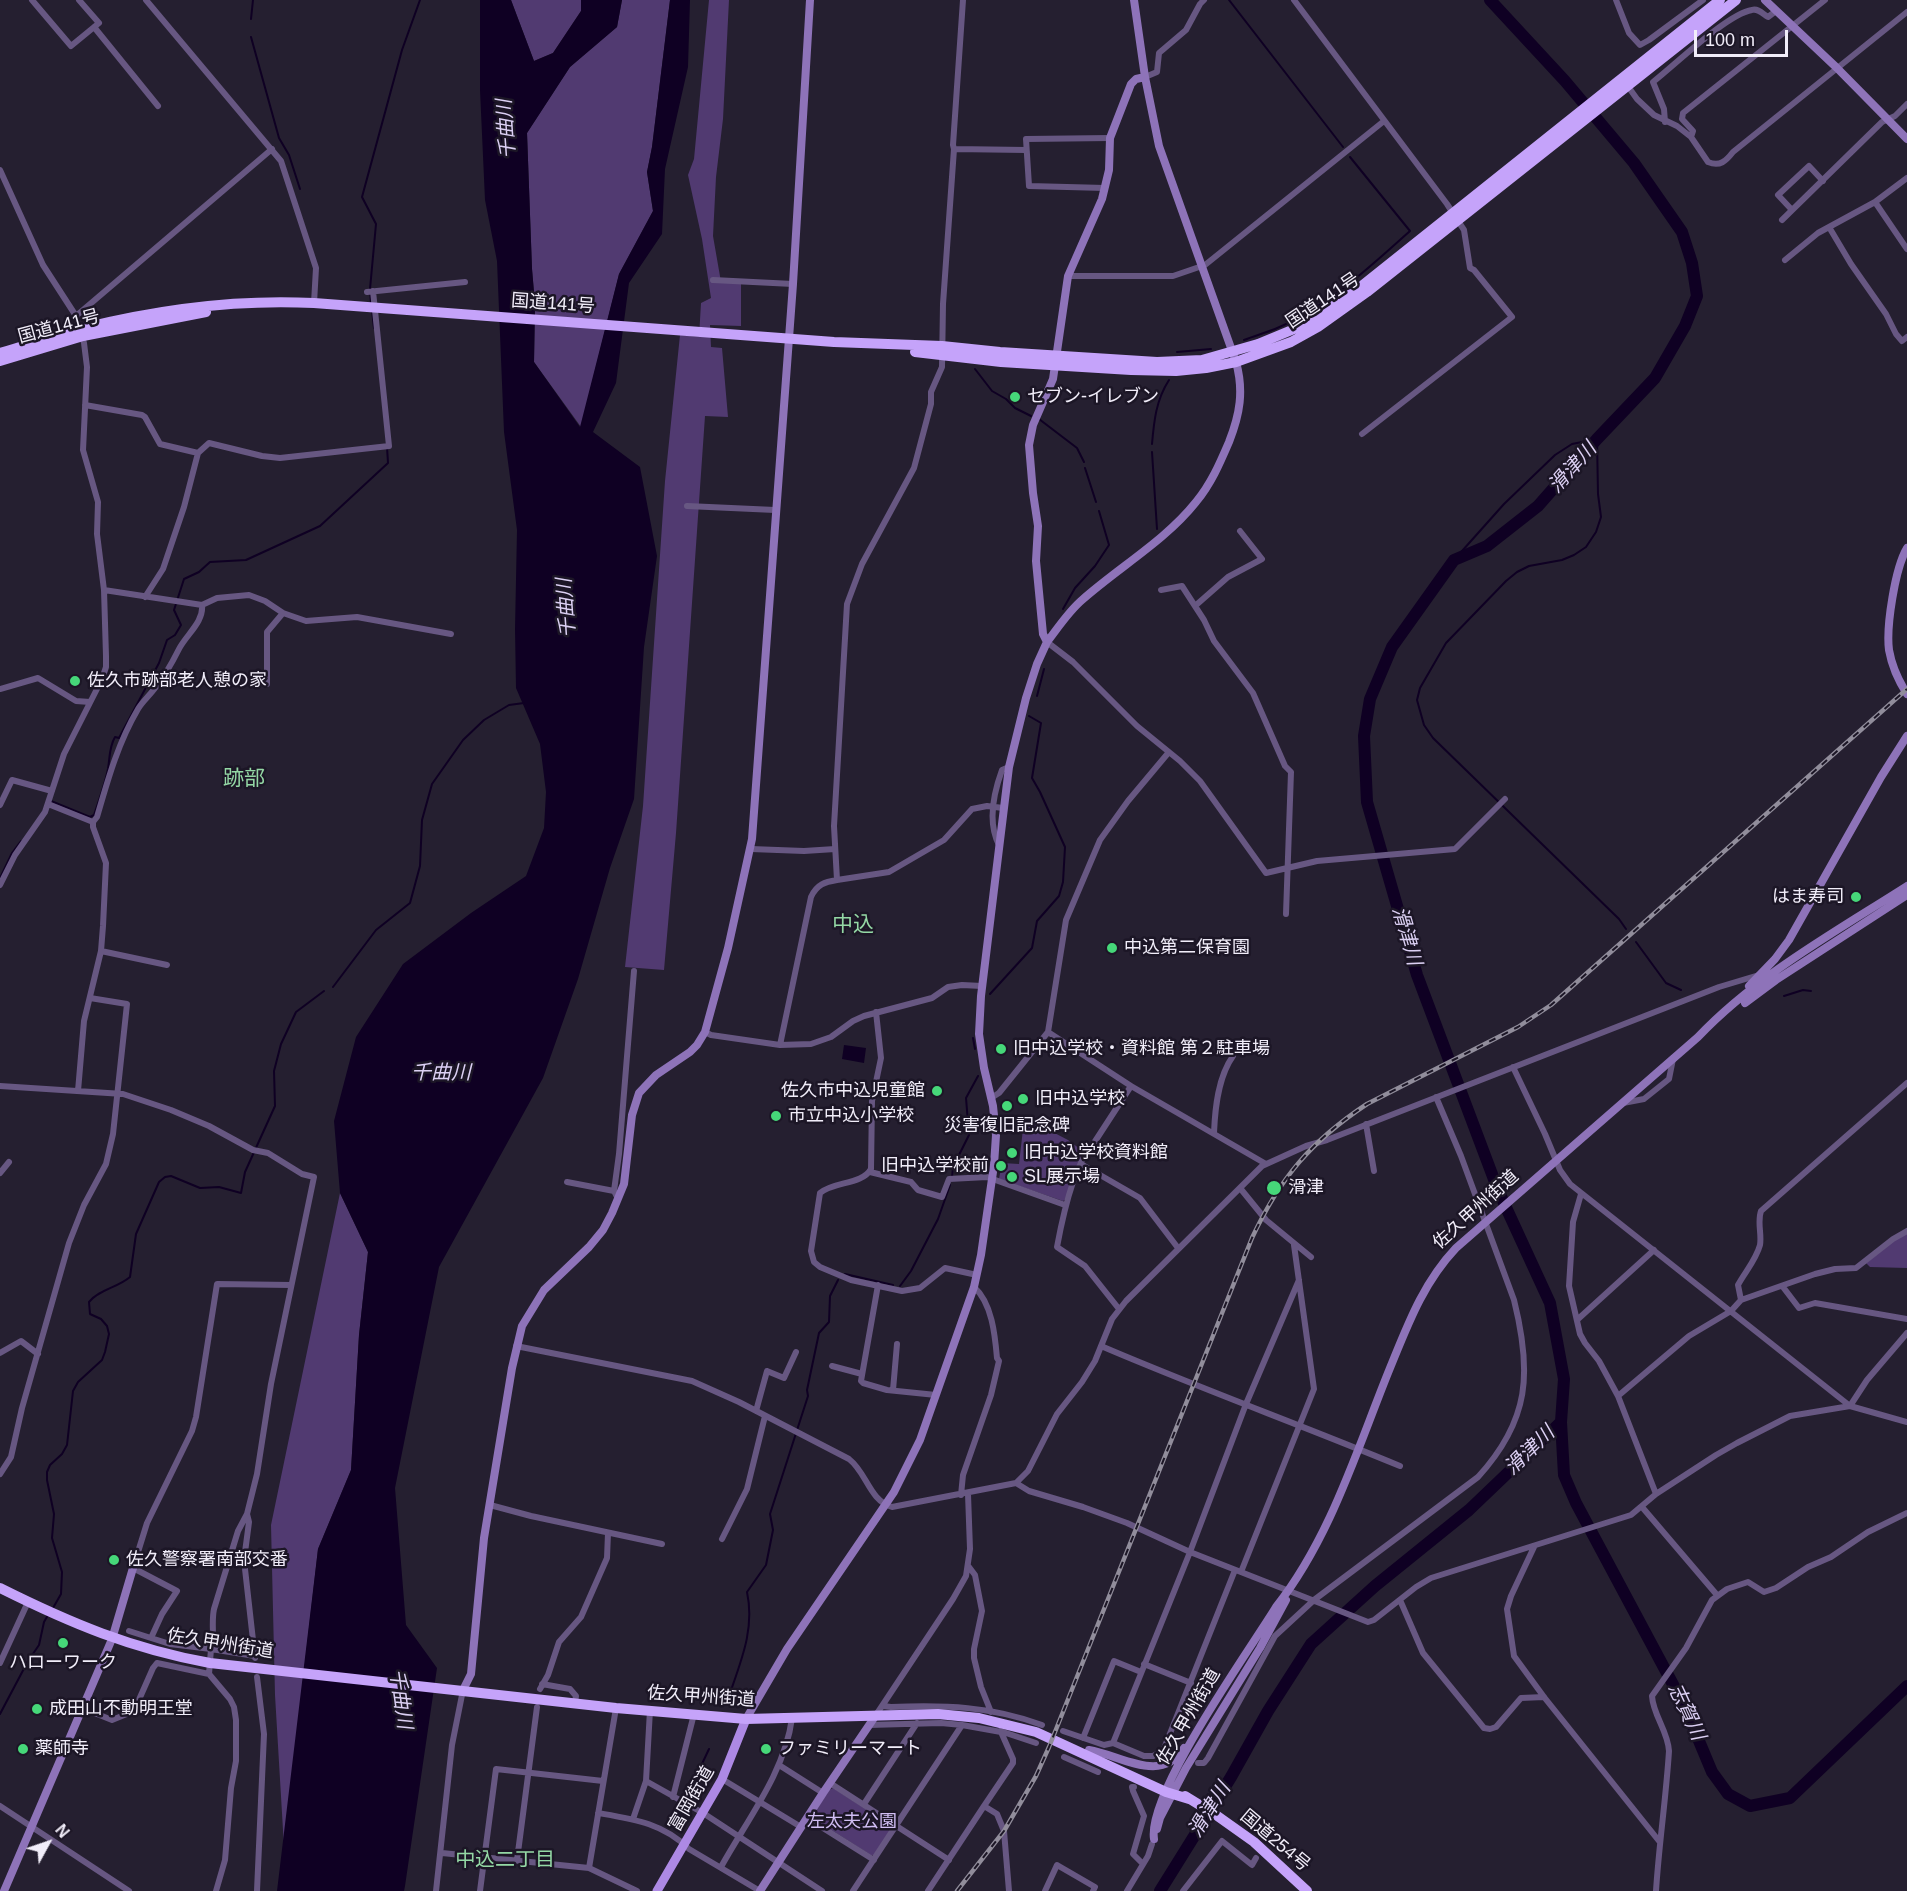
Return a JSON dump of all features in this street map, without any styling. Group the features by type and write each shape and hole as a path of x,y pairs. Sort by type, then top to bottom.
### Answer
{"highway":[{"name":"国道141号","path":"1619,87 1720,0"},
{"name":"国道141号","path":"0,352 82,332 268,302 314,303 788,337 1176,371 1291,342 1318,327 1367,292 1450,220 1619,87 1736,0"},
{"name":"国道141号","path":"0,361 82,332"},
{"name":"国道141号","path":"1056,360 1075,357 1137,362 1182,362 1235,357"},
{"name":"佐久甲州街道","path":"0,1588 65,1620 112,1639 210,1663 615,1708 746,1719 957,1715 996,1721 1084,1748 1170,1791"},
{"name":"国道254号","path":"1170,1791 1189,1799 1228,1823 1273,1858 1307,1891"}],"main road":[{"name":"富岡街道","path":"657,1891 723,1779 746,1719"}],"street":[{"path":"32,0 71,46 99,23 79,0"},
{"path":"146,0 272,149 283,167 316,268 314,303"},
{"path":"436,1891 460,1690 471,1674 480,1576 490,1505 516,1346 522,1326 536,1300 550,1282 596,1239 618,1200 627,1167 630,1124 636,1100 650,1080 697,1046 705,1032 751,849 793,284 810,0"},
{"path":"837,880 834,814 847,604 862,564 914,468 932,392 942,367 943,304 954,149 952,144 963,0"},
{"path":"746,1719 787,1649 885,1505 912,1459 974,1287 993,1179 996,1135 979,1034 982,986 1009,767 1037,664 1047,642 1078,604 1173,526 1193,506 1207,488 1219,466 1240,407 1241,385 1235,357 1159,146 1145,77 1134,0"},
{"path":"1204,0 1186,30 1159,53 1157,72 1136,79 1131,84 1110,138 1109,170 1105,189 1068,276 1053,380 1033,425 1029,445 1038,526 1036,561 1043,634 1047,642 1073,662 1137,726 1200,781 1266,873 1311,862 1356,856 1455,849 1501,802"},
{"path":"1294,0 1464,230 1470,268 1512,317 1362,434"},
{"path":"1618,1 1629,33 1640,45 1703,0"},
{"path":"1765,0 1907,139"},
{"path":"1691,137 1693,131 1682,119 1683,113 1825,0"},
{"path":"1665,122 1664,110 1653,82 1730,19 1751,10 1759,10 1768,16 1776,11"},
{"path":"1619,87 1665,122 1677,126 1691,137 1708,162 1718,164 1907,12"},
{"path":"94,27 158,106"},
{"path":"1782,220 1882,122 1895,116 1907,104"},
{"path":"1068,276 1173,276 1202,266 1384,121"},
{"path":"1105,189 1029,186 1026,139 1110,138"},
{"path":"76,316 272,149"},
{"path":"954,149 1026,150"},
{"path":"1792,210 1778,195 1809,166 1823,181"},
{"path":"0,170 43,265 76,316 82,332 87,367 83,450 98,502 98,549 104,590 106,667 64,754 41,820 15,855 0,885"},
{"path":"1785,260 1828,227 1875,202 1907,178"},
{"path":"1875,202 1907,249"},
{"path":"1828,227 1886,314 1896,334 1902,341 1907,338"},
{"path":"713,280 793,284"},
{"path":"146,597 164,569 198,453 209,443 280,458 386,447 371,292 465,282"},
{"path":"85,405 142,415 160,444 198,453"},
{"path":"687,506 775,510"},
{"path":"1195,606 1228,577 1262,559 1240,531"},
{"path":"1907,548 1897,579 1889,637 1892,665 1907,694"},
{"path":"1161,590 1182,586 1214,641 1253,693 1286,766 1291,772 1286,914"},
{"path":"104,590 202,605 217,598 249,595 265,600 274,609 306,621 357,617 451,634"},
{"path":"78,1090 84,1021 101,951 106,863 93,822 97,817 124,733 139,706 170,667 183,642 200,618 202,605"},
{"path":"267,684 267,632 283,613"},
{"path":"0,689 38,678 76,700 90,702"},
{"path":"1757,993 1771,975 1881,777 1907,736"},
{"path":"991,1098 999,1093 1048,1032 1066,920 1100,840 1128,801 1169,752"},
{"path":"999,845 994,832 994,794 1002,770 1009,767"},
{"path":"0,805 12,780 93,822"},
{"path":"780,1045 815,888 837,880 889,873 944,840 972,809 993,806 1004,808"},
{"path":"751,849 804,851 835,849"},
{"name":"佐久甲州街道","path":"1698,1037 1717,1017 1771,975 1907,886"},
{"name":"佐久甲州街道","path":"1170,1791 1202,1723 1276,1607 1289,1591 1323,1533 1421,1296 1446,1258 1698,1037 1757,993 1907,895"},
{"path":"1717,1017 1760,975 1789,940"},
{"path":"101,951 166,965"},
{"path":"618,1200 614,1191 633,971"},
{"path":"516,1346 692,1381 798,1432 853,1462 875,1496 885,1505 897,1507 1016,1483 1028,1470 1057,1414 1095,1361 1107,1329 1119,1309 1147,1278 1266,1164 1306,1146 1719,987 1760,975"},
{"path":"705,1032 711,1035 796,1046 820,1042 853,1021 876,1012 932,998 951,986 982,986"},
{"path":"0,1474 11,1457 69,1243 84,1205 106,1164 113,1134 127,1004 90,998"},
{"path":"876,1012 881,1058 872,1101 870,1172 865,1176 826,1188 820,1193 811,1251 814,1262 820,1267 851,1280 902,1291 917,1289 945,1268 977,1275"},
{"path":"1048,1032 1131,1086 1266,1164"},
{"path":"1214,1133 1217,1099 1233,1056"},
{"path":"1513,1067 1565,1179 1581,1194 1850,1406 1907,1422"},
{"path":"1741,1300 1738,1284 1760,1246 1761,1211 1907,1083"},
{"path":"0,1086 116,1093 171,1110 209,1126 256,1151 278,1157 303,1174 314,1177 271,1384 257,1474 247,1514 238,1532 214,1609 209,1674"},
{"path":"1119,1309 1085,1266 1057,1247 1065,1204 1086,1153 1131,1086"},
{"path":"1198,1763 1204,1763 1208,1758 1275,1636 1315,1601 1478,1477 1496,1456 1515,1422 1522,1400 1524,1372 1518,1315 1486,1222 1438,1097"},
{"path":"1366,1124 1374,1171"},
{"path":"0,1173 9,1162"},
{"path":"1081,1164 1140,1198 1178,1248"},
{"path":"870,1172 911,1182 918,1190 942,1197 949,1179 987,1177 1065,1204"},
{"path":"567,1182 614,1191"},
{"path":"1240,1188 1260,1213 1294,1245 1311,1257"},
{"path":"1581,1194 1573,1222 1569,1286 1577,1320 1582,1339 1599,1361 1618,1396 1656,1494"},
{"path":"1618,1396 1689,1336 1731,1311 1741,1300 1815,1274 1836,1269 1856,1268 1907,1231"},
{"path":"1084,1748 1113,1743 1147,1759 1159,1755 1166,1745 1300,1425 1314,1389 1294,1245"},
{"path":"1577,1320 1654,1250"},
{"path":"1113,1743 1190,1552 1246,1404 1299,1280"},
{"path":"4,1891 112,1639 147,1523 192,1431 217,1284 291,1285"},
{"path":"878,1285 862,1374 863,1383 893,1390 936,1395"},
{"path":"598,1813 652,1824 760,1891 960,1588 969,1567 963,1475 991,1395 999,1360 993,1320 974,1287"},
{"path":"1783,1287 1799,1308 1815,1303 1907,1320"},
{"path":"1016,1483 1029,1491 1126,1523 1190,1552 1368,1622 1431,1578 1631,1515 1656,1494 1737,1443 1785,1419 1850,1406 1867,1380 1907,1333"},
{"path":"0,1353 21,1341 38,1354"},
{"path":"893,1390 897,1344"},
{"path":"1101,1346 1124,1358 1400,1466"},
{"path":"756,1411 767,1371 784,1378 796,1352"},
{"path":"832,1366 862,1374"},
{"path":"722,1539 747,1489 765,1416"},
{"path":"490,1505 662,1544"},
{"path":"1642,1507 1717,1595"},
{"path":"1656,1891 1669,1751 1666,1735 1652,1696 1680,1655 1704,1612 1717,1595 1736,1584 1751,1583 1764,1592 1776,1588 1808,1567 1831,1557 1868,1532 1907,1513"},
{"path":"129,1631 170,1644 255,1657 244,1560 249,1522 247,1514"},
{"path":"575,1703 576,1696 570,1689 541,1687 548,1675 559,1642 581,1617 608,1558 608,1533"},
{"path":"1534,1547 1511,1596 1507,1610 1514,1656 1659,1841"},
{"path":"969,1567 975,1575 982,1611 974,1658 981,1687 991,1712"},
{"path":"133,1568 177,1591 162,1614 151,1638"},
{"name":"佐久甲州街道","path":"1170,1791 1282,1610 1289,1591"},
{"path":"1400,1600 1423,1653 1484,1728 1490,1729 1496,1726 1521,1698 1544,1697"},
{"path":"0,1663 28,1602"},
{"path":"1084,1748 1114,1661 1141,1672"},
{"path":"82,1708 112,1720 134,1711 157,1663 209,1674 230,1699 236,1719 236,1761 231,1788 225,1860 216,1891"},
{"path":"1144,1664 1191,1683"},
{"path":"256,1677 264,1734 257,1891"},
{"path":"883,1706 947,1706 991,1712 1038,1733"},
{"path":"517,1860 537,1707"},
{"path":"589,1868 615,1708"},
{"path":"633,1819 646,1781 650,1710"},
{"path":"673,1797 694,1714"},
{"path":"721,1867 779,1765 790,1736 792,1718"},
{"path":"869,1725 917,1723 962,1725 1038,1733"},
{"path":"864,1804 917,1723"},
{"path":"1063,1731 1084,1748 1149,1767 1162,1766 1178,1756 1202,1723"},
{"path":"853,1891 962,1725"},
{"path":"928,1891 1013,1761 1000,1730"},
{"path":"1166,1745 1177,1751"},
{"path":"1064,1757 1098,1772"},
{"path":"779,1765 823,1793"},
{"path":"480,1891 496,1769 603,1781"},
{"path":"723,1779 801,1827"},
{"path":"646,1781 703,1813 822,1891"},
{"path":"830,1783 949,1860"},
{"path":"1134,1787 1132,1787 1133,1791 1144,1816 1133,1854 1142,1863"},
{"path":"1127,1891 1153,1841 1155,1815 1170,1791"},
{"path":"0,1806 129,1891"},
{"path":"984,1806 997,1814 1004,1831 1009,1891"},
{"path":"807,1818 873,1860"},
{"path":"1183,1891 1221,1841 1252,1865 1256,1858"},
{"path":"442,1853 589,1868 637,1891"},
{"path":"1045,1891 1057,1865 1095,1887 1093,1891"}],"green space":[{"path":"511,0 581,0 581,11 553,53 534,61"},
{"path":"622,0 670,0 647,172 653,211 619,274 581,427 534,362 535,304 527,133 570,67 617,27"},
{"path":"709,0 729,0 723,119 716,177 713,236 721,282 741,284 741,326 710,325 711,347 722,348 728,417 705,416 676,833 664,970 625,967 643,806 665,481 680,335 699,337 701,303 711,298 702,239 688,175 694,159"},
{"path":"1024,1120 1039,1122 1084,1152 1066,1199 1063,1201 999,1179 1002,1163 1019,1164"},
{"path":"340,1193 368,1252 359,1335 351,1470 318,1549 284,1847 275,1695 271,1525"},
{"path":"1907,1233 1907,1268 1870,1267 1866,1263 1900,1236"},
{"name":"左太夫公園","path":"833,1788 890,1825 891,1829 874,1855 814,1819 813,1816 829,1790"}],"water":[{"name":"千曲川","path":"480,0 511,0 534,61 553,53 581,11 581,0 622,0 617,27 570,67 527,133 535,304 534,362 580,427 619,274 653,211 647,172 670,0 690,0 688,67 665,169 662,234 629,283 616,383 593,432 640,467 657,556 644,647 634,799 610,868 578,979 543,1078 439,1267 395,1488 406,1625 437,1668 404,1891 277,1891 318,1549 351,1470 359,1335 368,1252 340,1193 334,1121 356,1037 403,964 471,913 526,876 544,828 546,792 540,744 516,688 517,530 504,432 497,261 485,200 480,90"},
{"path":"844,1045 866,1048 864,1063 842,1059"}],"waterway":[{"path":"251,19 253,0"},
{"path":"371,304 370,289 376,224 362,197 402,50 420,0"},
{"path":"1229,0 1343,147"},
{"name":"滑津川","path":"1490,0 1565,81 1634,163 1682,232 1692,263 1697,296 1685,326 1655,378 1538,506 1487,546 1454,560 1392,647 1370,699 1364,736 1367,802 1417,975 1498,1190 1550,1303 1564,1379 1561,1422 1564,1475 1576,1503 1684,1705 1712,1772 1728,1794 1750,1806 1790,1798 1907,1686"},
{"path":"251,37 279,138 289,155 300,189"},
{"path":"1244,340 1294,320 1329,299 1410,231 1350,157"},
{"path":"372,310 374,328"},
{"path":"1177,352 1211,349"},
{"path":"975,369 992,391 1006,399 1015,408 1031,416"},
{"path":"1152,444 1158,403 1169,380"},
{"path":"1039,419 1077,448 1084,462"},
{"path":"1454,560 1504,504 1555,455 1572,444 1597,439 1598,494 1601,517 1596,532 1586,547 1562,560 1529,566 1506,581 1446,643 1420,688 1417,700 1424,725 1433,738 1619,919 1626,929"},
{"path":"51,801 90,817 94,815 107,775 113,741 115,737 119,738 159,663 167,640 175,635 181,625 174,610 184,579 199,572 210,562 246,560 320,526 388,463 387,447"},
{"path":"1152,452 1157,529"},
{"path":"1085,468 1096,502"},
{"path":"1063,609 1075,588 1095,566 1109,545 1099,511"},
{"path":"1037,696 1044,669"},
{"path":"333,987 376,930 410,903 420,866 422,820 432,784 463,740 484,720 509,705 524,703"},
{"path":"990,994 1032,948 1037,921 1059,896 1063,882 1065,847 1032,778 1041,723 1029,716"},
{"path":"0,878 12,853 21,841"},
{"path":"1636,942 1666,983 1681,990"},
{"path":"1784,996 1803,990 1811,991"},
{"path":"53,1608 61,1594 62,1572 52,1538 54,1514 47,1472 67,1445 73,1391 78,1382 102,1360 109,1334 107,1326 101,1319 90,1314 89,1302 98,1294 130,1277 136,1234 159,1182 165,1177 171,1176 200,1188 219,1187 241,1193 245,1172 275,1106 274,1071 281,1044 296,1012 324,991"},
{"path":"973,1038 975,1049"},
{"path":"952,1177 953,1167 969,1135 966,1098 978,1076"},
{"path":"900,1286 911,1271 938,1219 950,1185"},
{"path":"845,1274 893,1285"},
{"path":"729,1696 746,1645 749,1619 747,1592 766,1565 773,1530 770,1514 808,1396 807,1390 819,1333 829,1322 830,1296 838,1280"},
{"name":"滑津川","path":"1160,1891 1311,1644 1375,1586 1469,1510 1561,1422"},
{"path":"0,1714 39,1645 44,1622 48,1615"},
{"path":"685,1800 709,1749"}],"railway":[{"path":"957,1891 1004,1831 1036,1776 1252,1238 1274,1197 1299,1162 1329,1132 1367,1104 1518,1027 1551,1005 1907,689"}],"place":[{"name":"セブン-イレブン","path":"1015,397"},
{"name":"佐久市跡部老人憩の家","path":"75,681"},
{"name":"はま寿司","path":"1856,897"},
{"name":"中込第二保育園","path":"1112,948"},
{"name":"旧中込学校・資料館 第２駐車場","path":"1001,1049"},
{"name":"佐久市中込児童館","path":"937,1091"},
{"name":"旧中込学校","path":"1023,1099"},
{"name":"災害復旧記念碑","path":"1007,1106"},
{"name":"市立中込小学校","path":"776,1116"},
{"name":"旧中込学校資料館","path":"1012,1153"},
{"name":"旧中込学校前","path":"1001,1166"},
{"name":"SL展示場","path":"1012,1177"},
{"name":"滑津","path":"1274,1188"},
{"name":"佐久警察署南部交番","path":"114,1560"},
{"name":"ハローワーク","path":"63,1643"},
{"name":"成田山不動明王堂","path":"37,1709"},
{"name":"薬師寺","path":"23,1749"},
{"name":"ファミリーマート","path":"766,1749"}],"district":[{"name":"跡部","path":"244,779"},
{"name":"中込","path":"853,925"},
{"name":"中込二丁目","path":"505,1860"}],"water label":[{"name":"志賀川","path":"1686,1712"}]}
